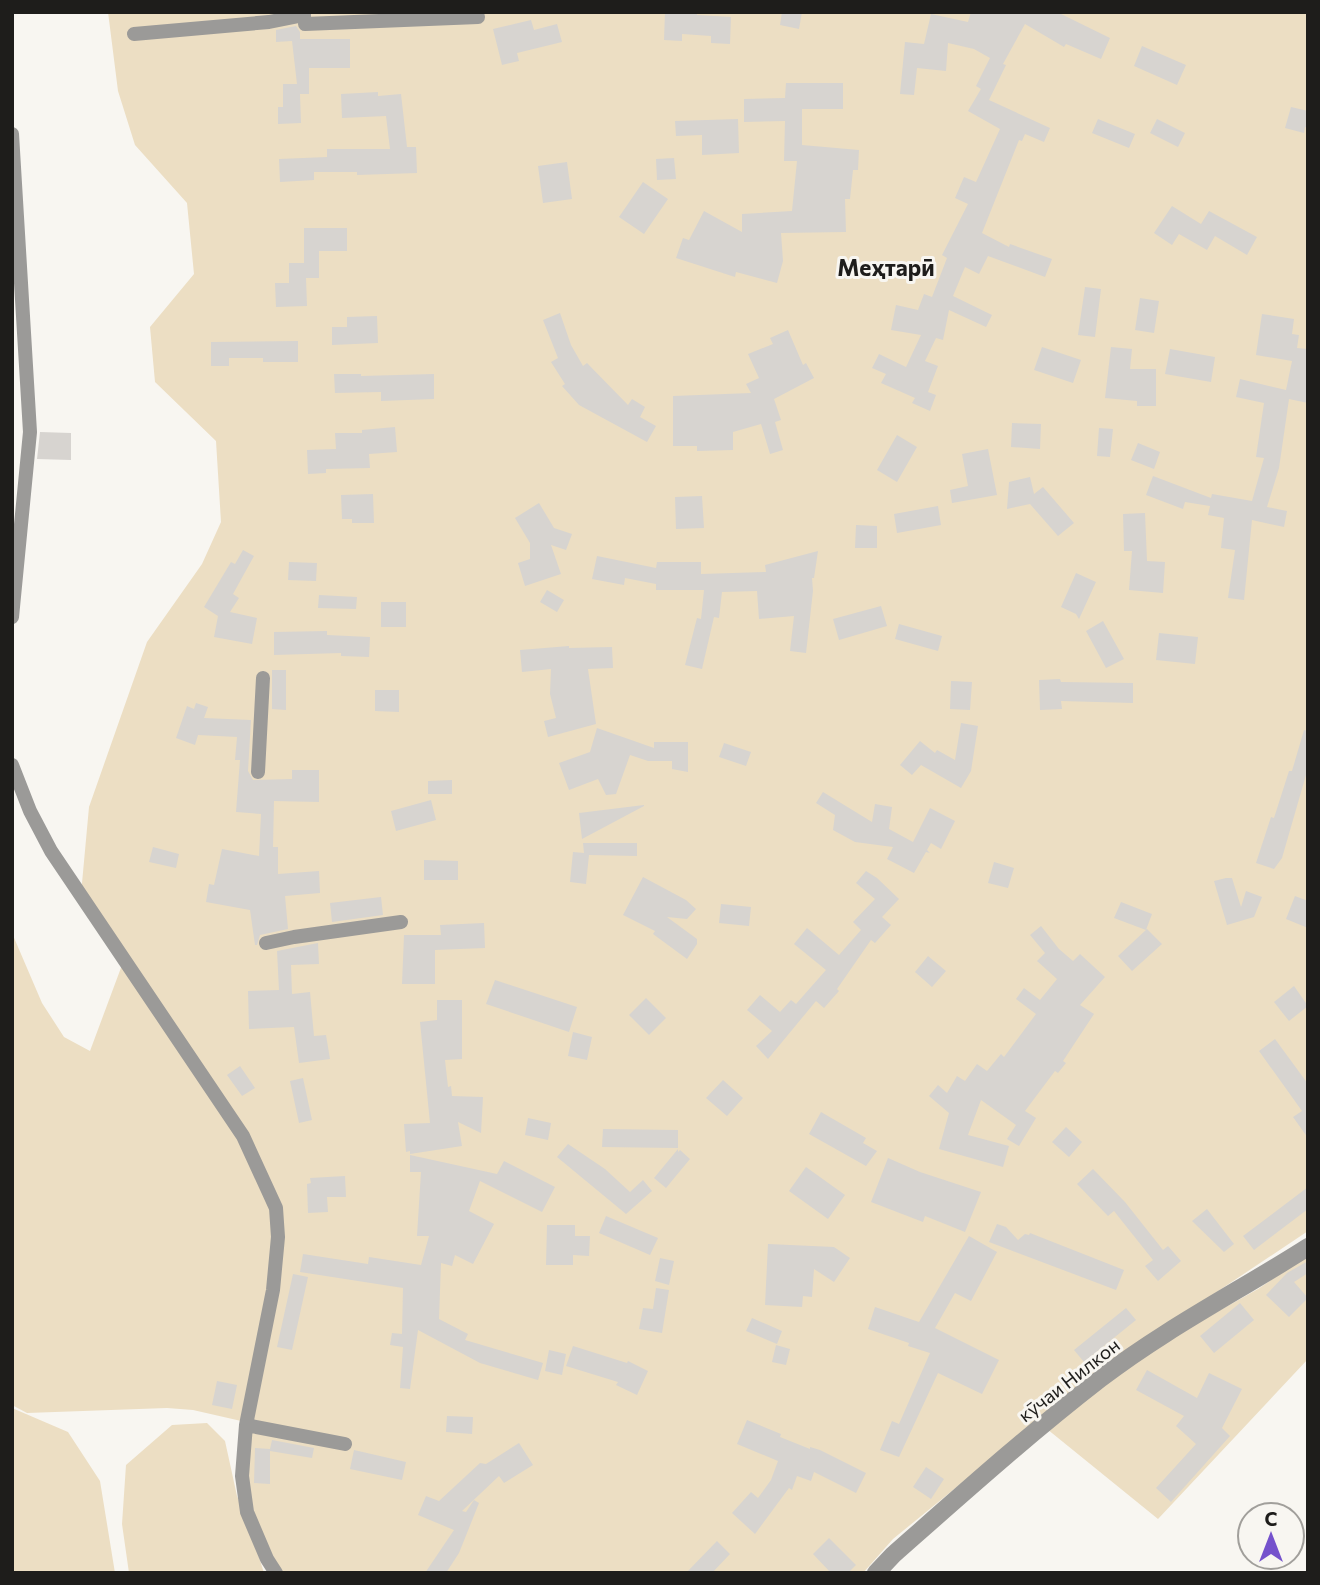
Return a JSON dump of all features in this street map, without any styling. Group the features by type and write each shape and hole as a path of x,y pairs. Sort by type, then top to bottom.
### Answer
{"street":[{"path":"134,34 304,20 478,17"},
{"path":"12,134 30,432 12,617"},
{"path":"258,772 263,678"},
{"path":"12,765 30,811 51,851 243,1136 276,1208 278,1237 273,1290 246,1425 242,1464 244,1500 257,1538 276,1573"},
{"path":"266,943 401,922"},
{"name":"кӯчаи Нилкон","path":"876,1573 898,1550 1102,1377 1190,1318 1308,1247"},
{"path":"246,1425 345,1444"}],"shaded area":[{"path":"108,12 1308,12 1308,1231 1100,1370 893,1539 863,1573 281,1573 250,1512 246,1466 250,1423 193,1410 167,1408 27,1413 12,1405 12,933 42,1003 64,1037 90,1051 125,957 81,894 89,807 147,642 202,564 221,522 216,441 155,382 150,327 194,274 187,203 135,145 118,91"},
{"path":"1308,1255 1308,1359 1158,1519 1047,1429 1149,1350 1258,1289"},
{"path":"12,1408 68,1432 100,1481 115,1573 12,1573"},
{"path":"207,1423 225,1441 237,1496 264,1573 129,1573 122,1524 126,1465 172,1425"}],"building":[{"path":"665,12 697,12 697,15 731,17 730,44 711,43 711,36 682,34 682,41 664,40"},
{"path":"782,12 802,12 799,29 780,25"},
{"path":"971,12 1057,12 1110,38 1101,59 1066,44 1064,47 1025,24 1003,64 1006,65 989,100 1050,128 1044,142 1025,134 1022,141 1019,140 982,233 1009,247 1010,244 1052,259 1045,277 988,256 979,274 965,267 953,296 992,315 986,327 949,310 943,340 936,338 925,361 938,366 928,392 936,395 930,411 912,403 915,398 881,383 886,374 872,368 879,354 906,367 921,335 891,330 896,305 918,310 924,294 932,297 947,258 942,255 968,204 955,198 964,177 976,182 1000,129 968,111 981,89 976,86 990,58 974,49 948,43 946,71 917,68 914,95 900,94 905,42 924,44 931,14 968,22"},
{"path":"531,20 534,30 557,24 562,42 517,53 519,61 502,65 493,29"},
{"path":"296,26 300,39 350,39 350,68 309,68 309,94 300,94 301,123 278,124 278,107 283,107 283,84 297,84 292,41 276,42 276,30"},
{"path":"1142,46 1186,65 1177,85 1134,66"},
{"path":"786,83 843,83 843,109 802,109 802,145 859,150 858,170 853,170 850,199 845,199 846,232 781,233 783,261 777,283 736,272 735,277 676,258 683,238 689,240 704,211 742,232 742,214 792,211 797,161 784,161 785,121 744,122 744,99 785,98"},
{"path":"378,92 378,96 401,94 407,147 416,147 417,173 357,175 357,172 314,172 314,180 280,182 279,159 327,157 327,149 390,149 386,116 342,118 341,94"},
{"path":"1291,107 1308,111 1308,128 1305,127 1304,133 1285,128"},
{"path":"738,119 739,153 702,155 702,135 676,136 675,121"},
{"path":"1098,119 1135,134 1129,148 1092,133"},
{"path":"1157,119 1185,133 1178,147 1150,133"},
{"path":"674,158 676,179 657,180 656,159"},
{"path":"567,162 572,199 543,203 538,166"},
{"path":"643,182 668,199 644,234 619,217"},
{"path":"1172,206 1201,224 1209,211 1257,237 1247,255 1215,236 1207,250 1179,234 1172,245 1154,233"},
{"path":"304,228 347,228 347,251 319,251 319,278 306,278 307,306 276,307 275,283 289,283 289,263 304,263"},
{"path":"1085,287 1101,289 1095,337 1078,335"},
{"path":"1140,298 1159,301 1154,333 1135,330"},
{"path":"560,313 571,345 583,366 587,363 628,405 632,399 645,407 640,417 656,426 647,442 579,405 562,386 565,384 551,362 558,358 543,320"},
{"path":"1262,314 1294,319 1292,334 1299,335 1297,348 1308,349 1308,403 1289,399 1279,468 1267,507 1287,511 1284,527 1252,520 1244,600 1228,598 1235,550 1221,548 1224,518 1208,515 1210,506 1185,502 1183,509 1146,495 1153,476 1211,498 1212,494 1252,501 1264,458 1256,457 1264,403 1236,397 1240,379 1286,390 1292,361 1256,355"},
{"path":"377,316 378,343 332,345 332,327 347,327 347,317"},
{"path":"788,330 803,365 806,363 814,378 774,399 781,420 775,422 783,450 770,454 761,424 733,432 733,450 697,451 697,446 673,446 673,396 751,393 746,384 759,378 748,354 773,344 770,338"},
{"path":"298,341 298,362 229,358 229,366 211,366 211,342"},
{"path":"1042,347 1081,360 1073,383 1034,370"},
{"path":"1111,347 1132,349 1130,369 1156,369 1156,406 1137,406 1137,401 1105,398"},
{"path":"1170,349 1215,357 1211,382 1165,374"},
{"path":"334,374 434,374 434,399 381,401 381,392 335,393"},
{"path":"1012,423 1041,424 1040,449 1011,447"},
{"path":"395,427 397,452 369,454 370,468 326,469 326,473 308,474 307,450 336,449 335,433 362,433 362,430"},
{"path":"1099,428 1113,429 1110,457 1097,456"},
{"path":"40,432 71,433 71,460 37,459"},
{"path":"897,435 917,447 897,482 877,470"},
{"path":"1138,443 1160,452 1154,469 1131,460"},
{"path":"988,449 997,495 952,503 950,490 968,486 962,454"},
{"path":"1030,477 1034,494 1043,487 1074,523 1058,536 1030,504 1007,509 1009,482"},
{"path":"373,494 374,523 352,523 352,519 342,519 341,495"},
{"path":"702,496 704,528 676,529 675,497"},
{"path":"539,503 554,528 572,534 566,550 551,545 561,574 525,586 518,563 530,559 530,543 515,518"},
{"path":"938,506 941,525 897,533 894,514"},
{"path":"1145,513 1147,561 1165,562 1163,593 1129,590 1132,551 1124,551 1123,514"},
{"path":"856,525 877,526 877,548 855,548"},
{"path":"243,550 254,556 233,594 239,598 230,612 257,618 252,644 214,637 218,616 204,607 231,562 235,564"},
{"path":"818,551 812,578 806,653 790,651 794,616 759,619 757,591 722,592 719,618 714,617 702,669 685,665 697,618 701,619 704,590 656,590 656,584 625,578 624,585 592,579 597,556 656,568 657,562 701,562 701,574 766,572 765,565"},
{"path":"289,562 317,563 316,581 288,580"},
{"path":"1076,573 1096,582 1079,619 1076,614 1061,607"},
{"path":"547,590 564,600 557,612 540,602"},
{"path":"319,595 357,597 356,609 318,608"},
{"path":"381,602 406,602 406,627 381,627"},
{"path":"881,606 887,626 839,640 833,619"},
{"path":"1103,621 1124,659 1106,668 1086,631"},
{"path":"899,624 942,636 938,651 895,639"},
{"path":"327,631 327,635 370,637 369,657 341,656 341,653 274,655 274,632"},
{"path":"1159,633 1198,637 1195,664 1156,660"},
{"path":"569,646 612,647 613,668 588,669 596,724 548,737 544,721 556,718 550,694 551,669 522,672 520,650"},
{"path":"272,670 286,670 286,710 272,709"},
{"path":"1060,679 1061,682 1133,683 1133,703 1061,701 1062,709 1040,710 1039,680"},
{"path":"951,681 972,682 970,710 950,709"},
{"path":"375,690 399,690 399,712 375,711"},
{"path":"196,703 208,707 204,718 251,720 248,771 253,780 292,779 292,770 319,770 319,802 274,801 273,847 278,847 278,874 319,871 320,893 285,896 288,929 260,935 257,945 250,910 206,902 209,884 214,885 222,849 259,856 261,814 236,812 240,760 235,760 237,737 198,735 195,745 176,738 187,706 194,709"},
{"path":"961,723 978,726 971,771 961,788 921,765 912,775 900,765 920,741 935,753 937,750 955,760"},
{"path":"597,728 654,748 654,742 688,742 688,772 672,769 672,761 648,761 630,755 616,794 606,795 598,779 569,790 559,763 590,752"},
{"path":"1304,730 1308,731 1308,768 1282,858 1274,869 1256,863 1289,771 1292,771"},
{"path":"724,743 751,752 746,766 719,757"},
{"path":"452,780 452,794 428,794 428,781"},
{"path":"823,792 872,822 875,804 892,807 889,829 913,842 930,808 955,821 941,849 931,843 927,850 930,853 926,852 914,873 887,859 893,847 855,842 833,830 835,815 816,803"},
{"path":"431,800 436,820 396,831 391,811"},
{"path":"644,806 582,839 579,813"},
{"path":"583,843 637,843 637,856 589,855 586,884 570,882 573,852 584,853"},
{"path":"153,847 179,854 176,868 149,862"},
{"path":"424,860 458,861 458,880 424,880"},
{"path":"994,862 1014,868 1008,888 988,883"},
{"path":"866,871 899,899 882,917 891,925 875,943 871,940 837,989 839,991 824,1008 816,1001 768,1059 756,1046 772,1031 747,1010 760,995 780,1012 791,1000 796,1004 826,970 794,944 807,928 839,955 861,930 853,922 875,899 856,883"},
{"path":"643,877 686,900 696,909 687,919 667,917 697,939 697,944 687,959 653,934 655,931 623,915"},
{"path":"1232,878 1241,907 1246,891 1262,897 1254,917 1227,925 1214,881"},
{"path":"1295,896 1308,901 1308,928 1286,919"},
{"path":"381,897 383,915 332,922 330,903"},
{"path":"1121,902 1152,914 1146,930 1114,918"},
{"path":"721,904 751,907 749,926 719,923"},
{"path":"484,923 485,948 435,950 435,984 402,984 404,935 441,935 440,925"},
{"path":"1041,926 1059,949 1073,961 1080,954 1105,977 1080,1005 1094,1014 1063,1061 1066,1063 1058,1073 1055,1071 1025,1111 1036,1118 1019,1146 1007,1139 1016,1125 981,1100 968,1135 1009,1146 1003,1167 939,1149 949,1113 929,1096 938,1085 947,1093 957,1076 965,1081 977,1064 987,1071 1001,1054 1004,1057 1036,1014 1016,999 1024,988 1040,1000 1057,979 1037,961 1045,953 1030,935"},
{"path":"1147,929 1162,944 1132,971 1118,956"},
{"path":"318,943 319,964 291,965 292,994 310,992 314,1036 326,1035 330,1059 299,1063 294,1027 249,1029 248,991 279,990 277,951"},
{"path":"928,956 946,971 932,987 915,972"},
{"path":"495,980 577,1007 569,1032 486,1004"},
{"path":"1294,986 1308,1006 1289,1021 1274,1002"},
{"path":"646,998 666,1018 649,1035 629,1015"},
{"path":"437,1000 462,1000 462,1059 445,1060 448,1087 451,1086 452,1096 483,1097 481,1133 458,1122 462,1146 410,1154 410,1151 406,1152 404,1124 430,1123 420,1022 437,1020"},
{"path":"573,1032 592,1037 587,1060 568,1056"},
{"path":"1275,1039 1308,1084 1308,1138 1293,1117 1302,1111 1259,1051"},
{"path":"240,1066 255,1088 242,1096 227,1075"},
{"path":"303,1078 312,1120 299,1123 290,1081"},
{"path":"723,1080 743,1098 727,1116 706,1098"},
{"path":"821,1112 866,1138 863,1143 877,1151 866,1166 809,1134"},
{"path":"528,1118 551,1123 548,1140 525,1135"},
{"path":"1066,1127 1082,1142 1069,1157 1052,1142"},
{"path":"603,1129 678,1130 678,1148 602,1147"},
{"path":"568,1144 605,1169 630,1192 643,1180 652,1191 626,1214 557,1157"},
{"path":"678,1149 678,1152 680,1150 690,1159 666,1188 654,1178"},
{"path":"410,1155 497,1174 504,1161 555,1187 542,1212 480,1181 469,1211 494,1224 473,1264 455,1255 452,1266 441,1263 439,1319 468,1334 465,1340 543,1363 538,1380 480,1363 418,1330 410,1389 400,1388 403,1347 390,1345 392,1333 402,1334 403,1288 300,1272 303,1254 368,1264 369,1257 421,1265 429,1236 417,1236 421,1172 410,1172"},
{"path":"888,1158 920,1172 981,1192 965,1232 925,1216 923,1222 871,1202"},
{"path":"806,1167 845,1195 828,1219 789,1191"},
{"path":"1093,1169 1125,1202 1163,1250 1168,1246 1181,1261 1158,1281 1145,1266 1153,1260 1114,1211 1108,1216 1077,1184"},
{"path":"345,1176 346,1197 327,1197 328,1212 308,1213 307,1184 311,1183 310,1178"},
{"path":"1308,1187 1308,1209 1254,1250 1243,1236"},
{"path":"1207,1209 1234,1244 1224,1252 1192,1221"},
{"path":"606,1216 658,1238 650,1255 599,1233"},
{"path":"997,1224 1006,1227 1018,1240 1030,1233 1124,1270 1116,1290 989,1242"},
{"path":"547,1225 575,1225 575,1236 590,1236 589,1256 573,1255 573,1265 546,1265"},
{"path":"969,1236 997,1252 971,1301 955,1293 935,1328 999,1360 982,1394 938,1373 899,1457 880,1450 892,1421 899,1424 930,1353 868,1329 875,1307 919,1322"},
{"path":"768,1244 834,1247 850,1258 834,1282 814,1269 812,1297 803,1296 802,1307 765,1305"},
{"path":"660,1258 674,1261 669,1285 655,1281"},
{"path":"1308,1261 1308,1273 1294,1282 1308,1298 1289,1317 1266,1295 1287,1273"},
{"path":"293,1274 308,1277 292,1350 277,1347"},
{"path":"656,1288 669,1290 662,1333 639,1329 643,1308 653,1309"},
{"path":"1240,1303 1254,1320 1214,1353 1200,1336"},
{"path":"1126,1308 1136,1320 1084,1362 1074,1350"},
{"path":"752,1318 782,1331 777,1344 746,1331"},
{"path":"776,1345 790,1349 786,1365 772,1362"},
{"path":"573,1346 627,1363 628,1361 648,1371 637,1395 616,1385 618,1382 566,1366"},
{"path":"549,1350 566,1354 562,1375 545,1371"},
{"path":"1147,1370 1197,1398 1209,1373 1242,1389 1222,1428 1230,1436 1171,1502 1156,1488 1196,1444 1176,1426 1184,1416 1136,1390"},
{"path":"217,1381 237,1385 232,1409 212,1405"},
{"path":"447,1416 473,1417 472,1434 446,1432"},
{"path":"747,1420 781,1434 780,1437 810,1449 820,1450 866,1473 856,1493 814,1472 811,1481 797,1476 792,1490 789,1488 755,1534 732,1513 751,1492 758,1498 771,1480 778,1461 737,1444"},
{"path":"272,1440 314,1448 312,1458 270,1451 270,1484 254,1483 255,1448 270,1449"},
{"path":"519,1443 533,1465 504,1483 499,1476 462,1511 466,1512 474,1500 479,1503 459,1553 446,1573 425,1573 454,1530 418,1515 426,1496 439,1501 480,1463 486,1464"},
{"path":"354,1450 406,1462 402,1480 350,1469"},
{"path":"926,1467 944,1479 931,1499 913,1487"},
{"path":"829,1538 856,1565 848,1573 831,1573 813,1554"},
{"path":"717,1541 730,1554 712,1573 686,1573"}],"district":[{"name":"Меҳтарӣ","path":"886,268"}]}
